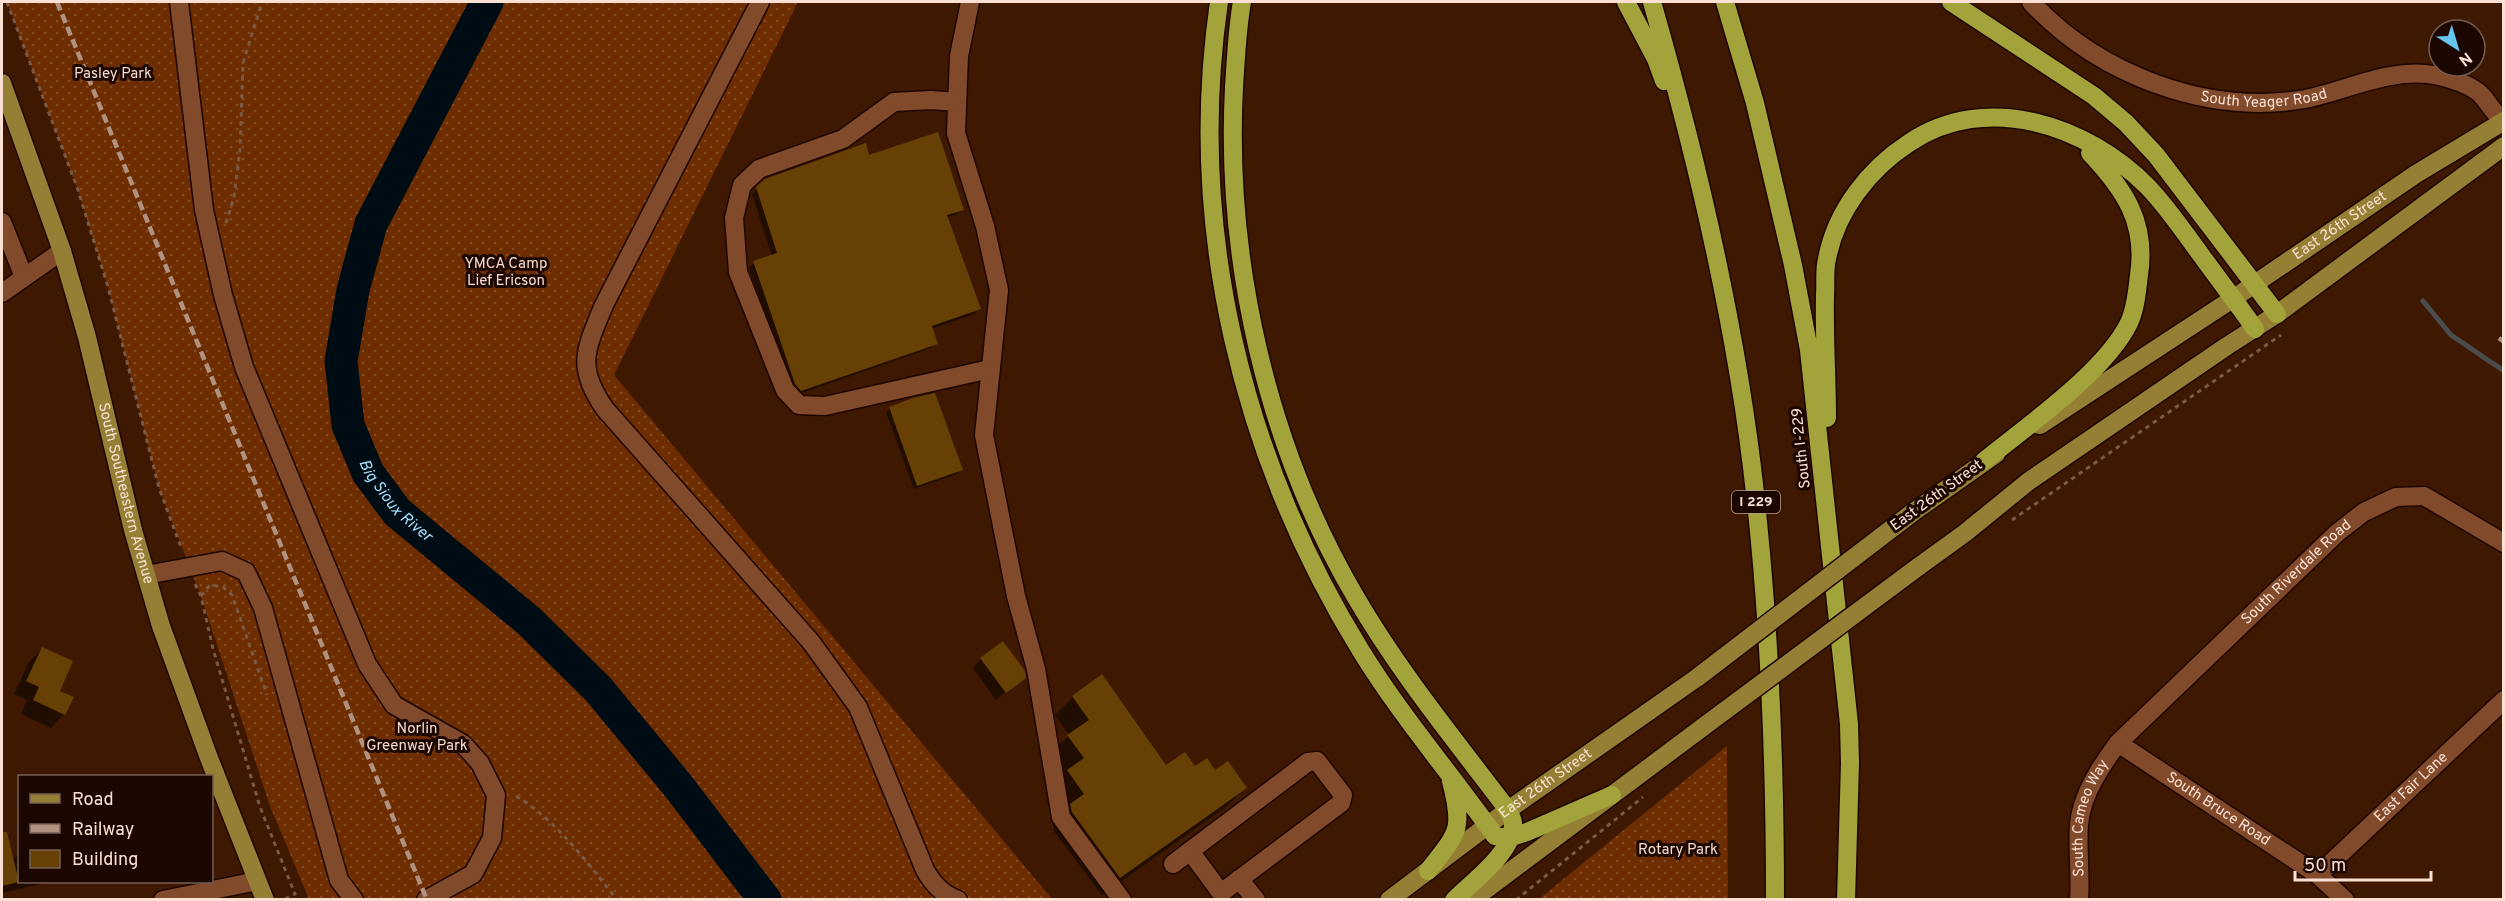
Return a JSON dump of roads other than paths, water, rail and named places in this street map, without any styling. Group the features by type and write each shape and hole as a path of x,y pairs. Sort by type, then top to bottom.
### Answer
{"highway":[{"path":"1219,2 1211,90 1211,200 1228,320 1254,421 1293,526 1316,572 1362,652 1495,836 1509,838 1612,795"},
{"path":"1242,2 1233,117 1233,174 1238,237 1256,340 1288,448 1309,503 1354,595 1409,679 1508,810 1513,823 1509,838 1495,862 1454,900"},
{"path":"1626,2 1656,59 1702,193"},
{"name":"I 229","path":"1652,2 1683,108 1702,193 1738,374 1755,493 1768,650 1775,816 1775,900"},
{"name":"South I-229","path":"1725,2 1755,103 1793,265 1809,350 1849,724 1850,774 1846,900"},
{"path":"1951,2 2094,96 2126,123 2156,155 2277,314"},
{"path":"1826,507 1827,260 1835,235 1856,193 1871,174 1896,151 1923,134 1945,124 1967,118 1995,117 2044,123 2098,149 2146,185 2164,205 2255,328"},
{"path":"1984,461 2094,370 2128,325 2134,309 2141,264 2133,212 2125,194 2108,172 2066,133"},
{"path":"1428,871 1457,831 1458,812 1451,781 1441,764"}],"main road":[{"name":"South Southeastern Avenue","path":"2,83 62,251 87,337 102,406 146,575 186,696 266,900"},
{"name":"East 26th Street","path":"1389,900 1487,825 1698,677 1912,513 1984,461 2234,298 2416,174 2503,122"},
{"path":"1472,900 1965,533 2029,481 2277,314 2504,146"}],"street":[{"path":"179,2 204,210 223,295 244,367 367,664 394,705 463,744 480,763 496,795 492,838 473,874 426,900"},
{"path":"760,2 604,304 590,340 585,364 591,389 605,409 812,642 846,687 858,707 925,870 934,885 958,900"},
{"path":"970,2 959,56 956,133 985,226 999,290 984,435 1016,596 1036,669 1061,817 1122,900"},
{"name":"South Yeager Road","path":"2031,2 2044,16 2086,47 2128,73 2184,94 2245,104 2304,99 2402,74 2433,75 2459,82 2482,96 2503,122"},
{"path":"957,102 932,99 894,102 843,139 759,169 742,185 734,218 738,272 785,390 799,405 825,406 990,369"},
{"path":"2,222 24,277"},
{"path":"2,293 62,251"},
{"name":"South Riverdale Road","path":"2118,743 2337,533 2364,512 2396,497 2424,496 2504,543"},
{"path":"146,575 222,561 246,572 263,608 339,880 354,900"},
{"name":"East Fair Lane","path":"2318,874 2504,700"},
{"name":"South Bruce Road","path":"2118,743 2318,874 2346,900"},
{"name":"South Cameo Way","path":"2079,900 2079,822 2091,786 2118,743"},
{"path":"1173,864 1190,851 1308,762 1317,761 1343,795 1341,803 1245,892 1221,893 1190,851"},
{"path":"163,900 257,881"}],"waterway":[{"name":"Big Sioux River","path":"487,2 371,224 353,290 341,361 348,425 368,473 397,512 529,621 598,689 679,787 765,900"},
{"path":"2423,301 2451,335 2504,371"}],"railway":[{"path":"57,2 427,900"},
{"path":"2499,338 2504,342"}],"park label":[{"name":"Pasley Park","path":"113,74"},
{"name":"YMCA Camp Lief Ericson","path":"506,272"},
{"name":"Norlin Greenway Park","path":"417,738"},
{"name":"Rotary Park","path":"1678,850"}]}
